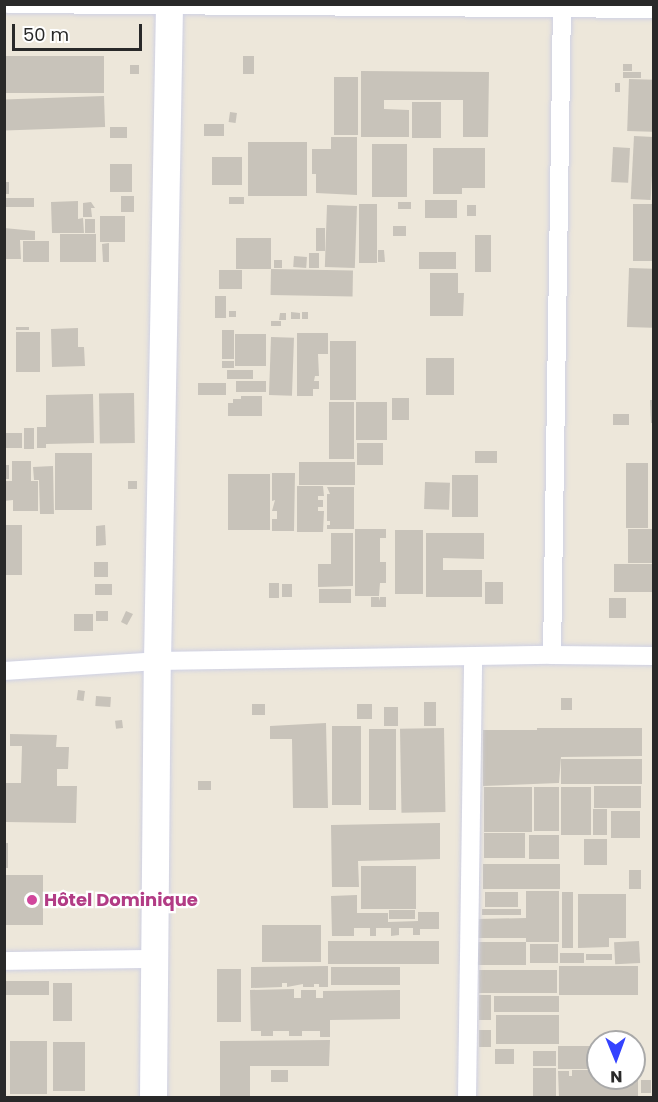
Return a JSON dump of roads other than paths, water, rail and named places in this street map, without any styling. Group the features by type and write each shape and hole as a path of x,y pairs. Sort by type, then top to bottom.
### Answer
{"street":[{"path":"8,4 654,9"},
{"path":"153,1098 157,661 169,6"},
{"path":"552,655 562,7"},
{"path":"4,671 157,661 552,655 654,656"},
{"path":"467,1098 473,656"},
{"path":"4,961 154,959"}],"place":[{"name":"Hôtel Dominique","path":"32,900"}]}
